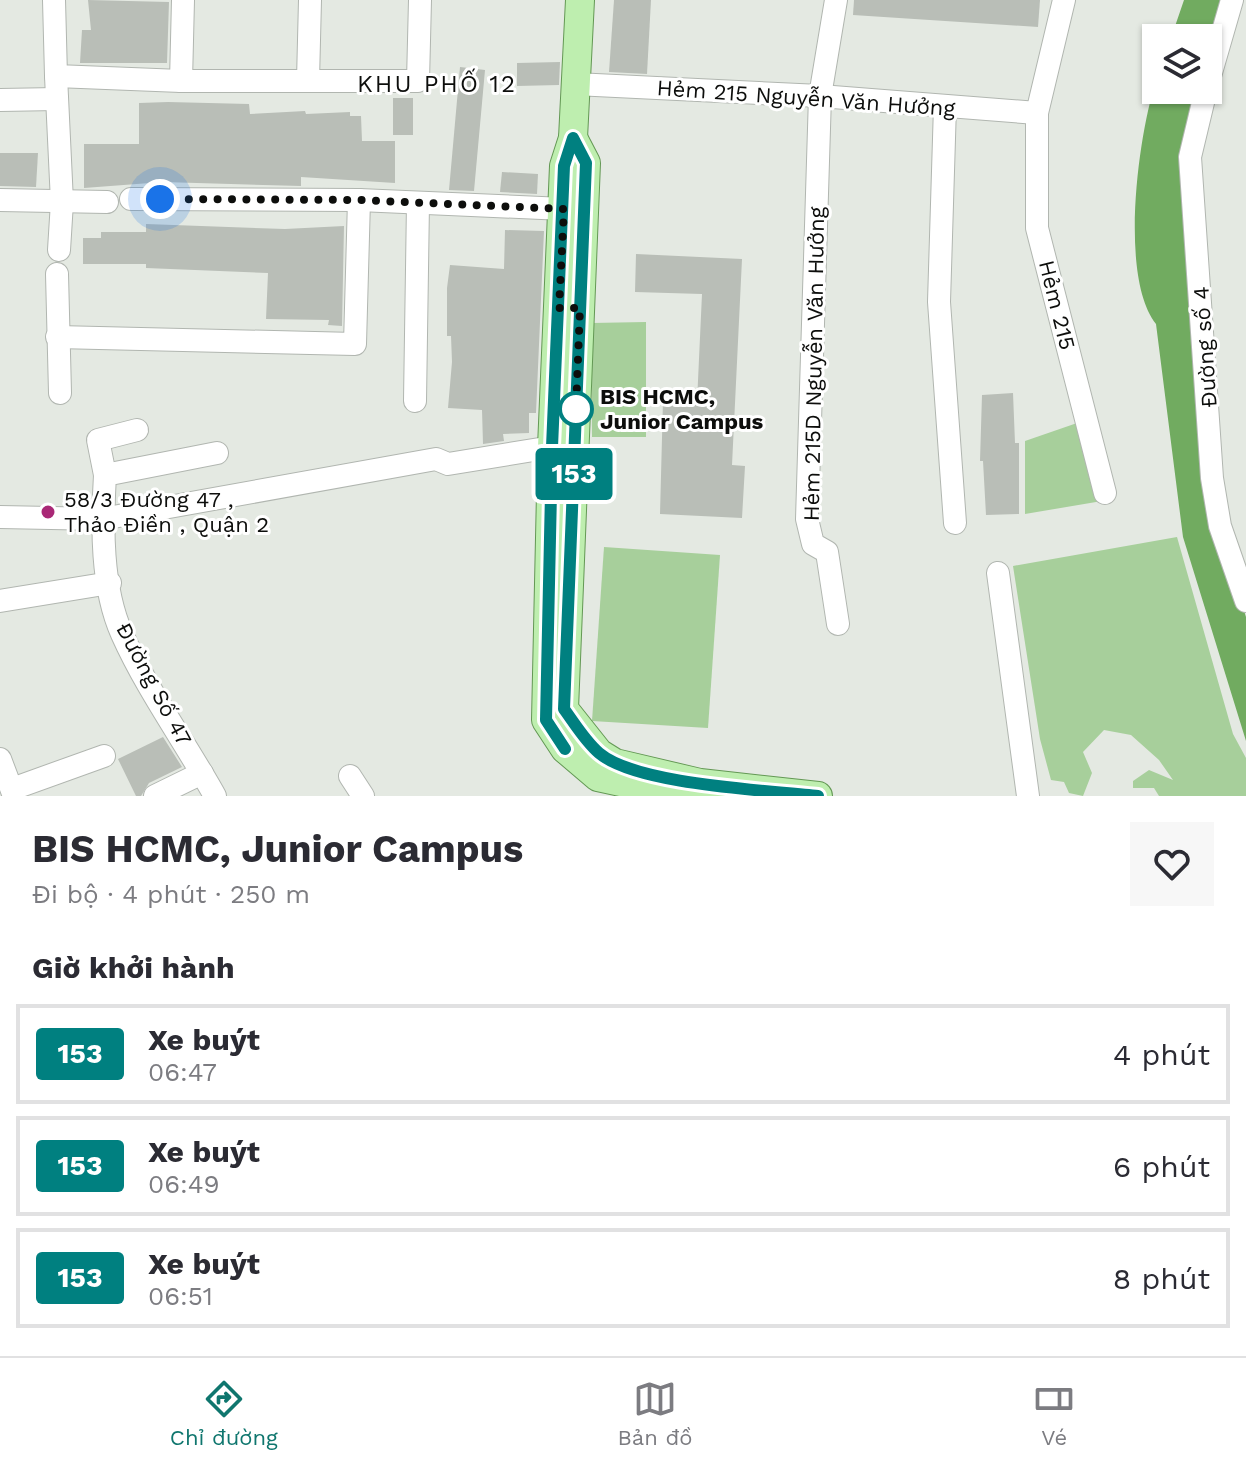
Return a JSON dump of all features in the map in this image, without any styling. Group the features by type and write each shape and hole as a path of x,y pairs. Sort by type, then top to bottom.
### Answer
{"main road":[{"path":"580,0 573,138 564,166 570,308 564,709 599,753 615,763 700,783 818,796"},
{"path":"573,138 586,163 552,447 546,720 565,749 598,777 684,796"}],"street":[{"path":"54,0 62,202 59,250"},
{"path":"181,81 183,0"},
{"path":"308,80 310,0"},
{"path":"0,100 57,88 181,81 418,81 420,0"},
{"path":"820,96 836,0"},
{"name":"Hẻm 215","path":"1064,0 1037,113 1037,228 1105,493"},
{"path":"1222,35 1232,0"},
{"name":"Hẻm 215 Nguyễn Văn Hưởng","path":"575,84 820,96 1037,113"},
{"name":"Hẻm 215D Nguyễn Văn Hưởng","path":"820,96 807,519 813,544 827,552 838,624"},
{"name":"Đường số 4","path":"1203,104 1190,157 1212,478 1220,526 1246,601"},
{"path":"945,106 939,302 955,523"},
{"path":"131,199 359,200 564,209"},
{"path":"0,200 107,202"},
{"path":"57,337 355,344 359,200"},
{"path":"415,401 418,203"},
{"path":"57,274 60,393"},
{"name":"Đường Số 47","path":"137,430 98,440 105,475 102,519 110,583 121,633 215,796"},
{"path":"0,517 102,519 436,459 448,464 552,447"},
{"path":"105,475 217,453"},
{"path":"998,573 1028,796"},
{"path":"0,601 110,583"},
{"path":"0,759 13,793 104,756"},
{"path":"155,796 202,773"},
{"path":"350,776 363,796"}],"shaded area":[{"path":"1184,0 1225,0 1219,24 1176,24"},
{"path":"1197,104 1181,160 1218,531 1246,617 1246,741 1183,537 1156,324 1145,302 1138,274 1135,206 1149,105"},
{"path":"646,322 646,437 592,437 591,323"},
{"path":"1080,422 1102,501 1025,514 1025,441"},
{"path":"1177,537 1233,734 1246,758 1246,796 1159,796 1154,788 1133,788 1133,781 1149,770 1173,780 1159,760 1131,735 1104,730 1083,752 1092,773 1083,796 1069,793 1064,782 1051,780 1040,739 1013,566"},
{"path":"604,547 720,555 708,728 592,721"}],"building":[{"path":"88,0 169,2 167,63 80,63 82,30 91,30"},
{"path":"614,0 651,0 647,74 609,72"},
{"path":"854,0 1040,0 1038,27 853,15"},
{"path":"560,62 559,85 517,86 517,63"},
{"path":"460,67 485,70 474,191 449,190"},
{"path":"393,98 413,98 413,135 393,135"},
{"path":"139,103 249,104 250,114 350,112 350,116 361,116 362,141 395,141 395,183 301,177 301,186 163,182 84,188 84,144 139,144"},
{"path":"0,153 38,153 36,187 0,186"},
{"path":"502,172 538,174 537,194 500,192"},
{"path":"146,224 285,229 344,226 342,326 328,325 329,320 266,319 268,273 146,268 146,264 83,264 83,238 101,238 101,232 146,232"},
{"path":"505,230 544,231 536,413 529,413 529,433 503,434 504,441 483,444 482,410 448,408 452,362 451,336 447,336 447,288 450,265 504,269"},
{"path":"636,254 742,259 732,465 745,466 742,518 660,514 663,400 697,402 702,294 635,292"},
{"path":"1013,393 1015,443 1019,443 1019,514 986,515 983,461 980,461 982,395"},
{"path":"163,737 182,767 149,783 141,796 136,796 118,759"}],"bus line":[{"name":"153","path":"565,749 546,720 552,447 564,166 573,138 586,163 564,709 599,753 615,763 700,783 818,796"}],"place":[{"name":"BIS HCMC, Junior Campus","path":"576,409"},
{"name":"58/3 Đường 47 , Thảo Điền , Quận 2","path":"48,512"}],"district":[{"name":"KHU PHỐ 12","path":"437,84"}],"route":[{"path":"160,199 359,200 564,209 559,308 580,308 576,409"}]}
